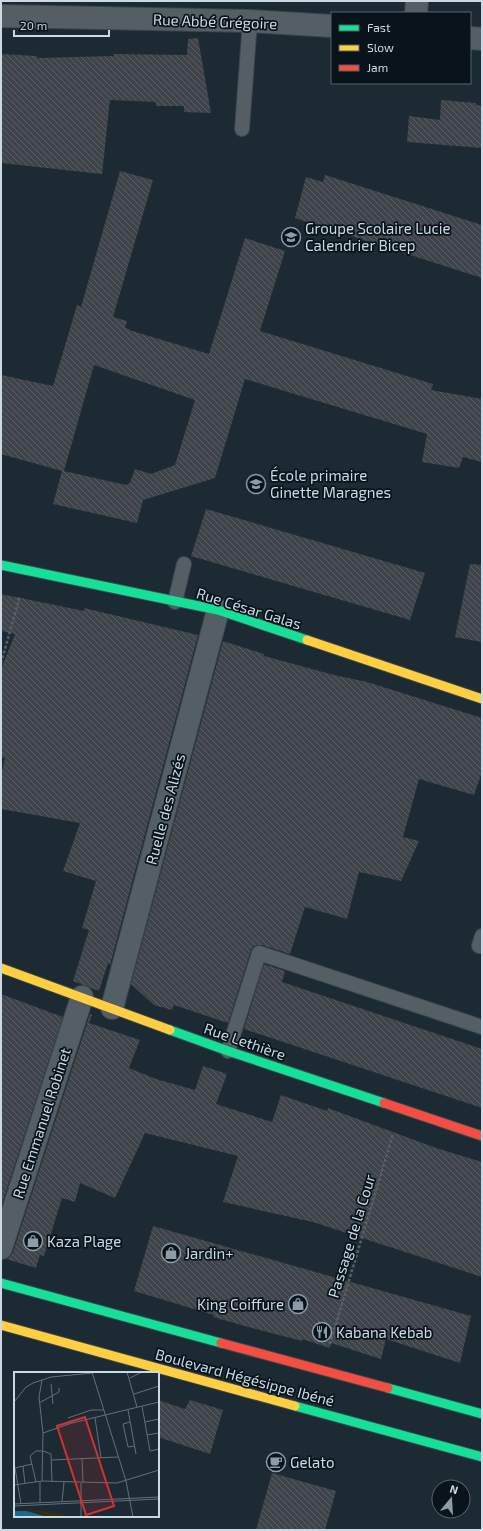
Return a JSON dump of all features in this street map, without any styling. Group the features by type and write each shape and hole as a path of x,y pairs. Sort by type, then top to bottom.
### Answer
{"street":[{"path":"416,12 417,1"},
{"name":"Rue Abbé Grégoire","path":"1,16 250,21 331,26"},
{"path":"471,38 482,39"},
{"name":"Rue César Galas","path":"1,565 218,610 482,700"},
{"name":"Ruelle des Alizés","path":"112,1008 218,610"},
{"name":"Rue Lethière","path":"1,968 228,1051 482,1136"},
{"name":"Rue Emmanuel Robinet","path":"1,1248 82,997"},
{"name":"Boulevard Hégésippe Ibéné","path":"1,1283 482,1414"},
{"name":"Boulevard Hégésippe Ibéné","path":"1,1325 482,1457"}],"lane":[{"path":"242,129 250,21"},
{"path":"175,602 184,564"},
{"path":"228,1051 259,952 482,1027"}],"path":[{"path":"1,663 20,597 23,570"},
{"name":"Passage de la Cour","path":"322,1371 400,1109"}],"building":[{"path":"198,38 211,113 184,112 184,106 156,106 156,102 110,100 102,174 1,163 1,54 37,56 37,58 114,56 114,54 187,55 188,39"},
{"path":"441,100 476,103 476,105 482,106 482,148 407,142 409,116 440,120"},
{"path":"120,171 153,180 113,317 127,321 125,328 209,354 245,238 285,251 260,331 433,384 431,390 482,399 482,462 463,457 459,468 422,462 427,434 245,379 215,478 143,500 137,523 53,504 62,471 1,454 1,375 53,386 77,305 81,307","holes":["94,365 195,400 175,465 151,474 135,469 130,483 126,485 64,471"]},
{"path":"325,175 482,225 482,278 295,218 306,177 323,182"},
{"path":"206,509 425,573 410,620 191,556"},
{"path":"470,564 482,565 482,642 455,637"},
{"path":"1,594 84,611 84,608 198,635 110,965 108,963 99,991 73,981 89,930 82,928 96,881 63,871 80,823 1,809 1,776 5,758 1,757 1,669 15,634 1,631"},
{"path":"223,641 264,654 264,656 334,675 367,682 482,718 482,772 474,795 419,779 403,837 419,841 401,881 359,872 347,919 305,907 290,954 262,945 254,946 251,950 228,1023 174,1005 172,1010 154,1005 131,984"},
{"path":"264,964 285,971 282,982 482,1049 482,1108 244,1029"},
{"path":"1,994 63,1017 1,1207"},
{"path":"90,1014 92,1015 89,1023 140,1040 129,1068 156,1079 195,1090 203,1066 227,1074 216,1104 272,1122 281,1095 327,1111 328,1108 436,1148 482,1162 482,1277 313,1222 223,1202 238,1156 145,1133 115,1198 80,1183 75,1202 62,1198 44,1256 40,1255 36,1268 6,1259 10,1257 13,1252"},
{"path":"153,1226 471,1316 460,1363 386,1339 381,1359 331,1343 330,1348 302,1339 302,1341 213,1317 214,1315 134,1291"},
{"path":"159,1400 185,1409 190,1400 223,1410 210,1454 159,1437"},
{"path":"272,1473 336,1491 325,1530 256,1530"}],"traffic: fast":[{"path":"1,565 218,610 307,640"},
{"path":"170,1030 384,1103"},
{"path":"1,1283 221,1343"},
{"path":"388,1388 482,1414"},
{"path":"295,1406 482,1457"}],"traffic: slow":[{"path":"307,640 482,699"},
{"path":"1,968 170,1030"},
{"path":"1,1325 295,1406"}],"traffic: jam":[{"path":"384,1103 482,1136"},
{"path":"221,1343 388,1388"}],"place":[{"name":"Groupe Scolaire Lucie Calendrier Bicep","path":"291,237"},
{"name":"École primaire Ginette Maragnes","path":"256,484"},
{"name":"Kaza Plage","path":"33,1241"},
{"name":"Jardin+","path":"171,1253"},
{"name":"King Coiffure","path":"298,1304"},
{"name":"Kabana Kebab","path":"322,1332"},
{"name":"Gelato","path":"276,1462"}]}
